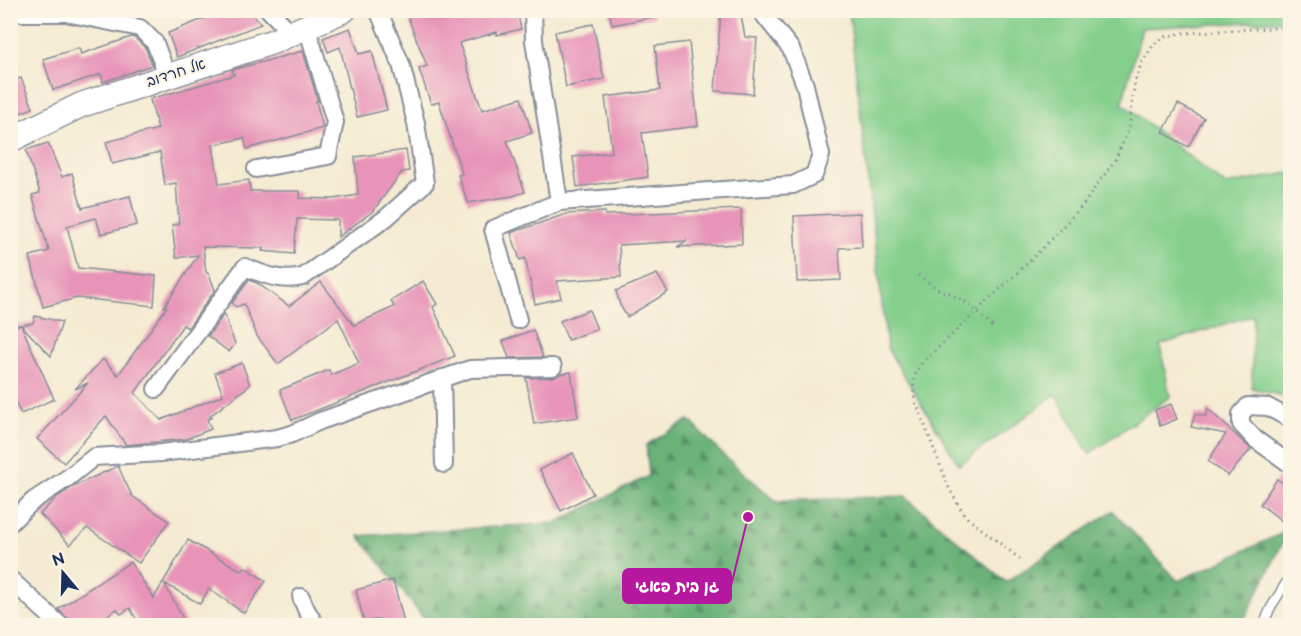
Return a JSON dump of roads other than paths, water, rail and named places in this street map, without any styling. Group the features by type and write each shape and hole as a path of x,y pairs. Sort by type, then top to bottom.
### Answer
{"street":[{"path":"256,169 328,156 335,122 299,30 269,10"},
{"name":"אל חרדוב","path":"10,140 81,105 272,42 344,10"},
{"path":"156,389 245,267 274,279 290,280 303,277 386,218 425,183 416,123 401,64 378,10"},
{"path":"533,10 534,41 559,202"},
{"path":"518,320 493,229 559,202 793,185 814,175 821,155 805,85 791,49 760,10"},
{"path":"10,13 66,13 140,28 155,43 167,75"},
{"path":"10,523 34,500 94,457 161,453 277,438 470,369 554,367"},
{"path":"442,378 444,464"},
{"path":"1290,418 1268,406 1248,406 1241,414 1240,424 1255,439 1290,464"},
{"path":"10,579 61,626"},
{"path":"301,597 316,626"}],"lane":[{"path":"1263,626 1269,609 1290,576"}],"place":[{"name":"גן בית פאגי","path":"748,517"}]}
